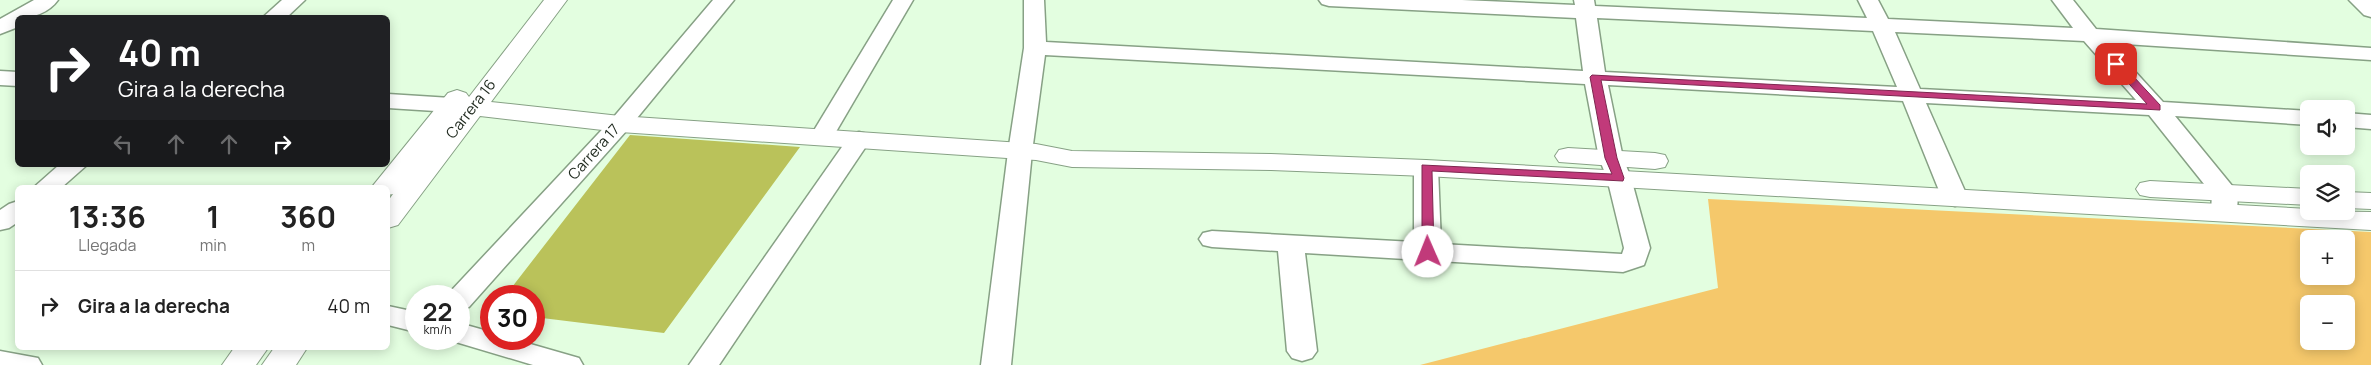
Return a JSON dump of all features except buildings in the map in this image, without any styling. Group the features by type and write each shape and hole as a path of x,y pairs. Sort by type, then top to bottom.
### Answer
{"street":[{"path":"22,15 45,0"},
{"path":"276,15 295,0"},
{"name":"Carrera 16","path":"390,216 462,106 536,0"},
{"name":"Carrera 16","path":"387,185 462,106 556,0"},
{"name":"Carrera 17","path":"470,288 620,124 724,0"},
{"path":"822,137 903,0"},
{"path":"996,365 1028,152 1035,48 1034,0"},
{"path":"1329,0 1585,6 1882,26 2090,35 2371,54"},
{"path":"1868,0 1882,26 1950,189"},
{"path":"2062,0 2090,35 2156,108 2225,202"},
{"path":"2359,0 2371,11"},
{"path":"1212,239 1623,262 1634,259 1637,248 1615,168 1595,77 1585,6"},
{"path":"0,28 15,20"},
{"path":"1035,48 1595,77 2300,117"},
{"path":"0,78 15,79"},
{"path":"390,101 462,106 620,124 1028,152 1072,159 1271,162 1426,168 1615,168"},
{"path":"2355,121 2371,122"},
{"path":"704,365 859,139"},
{"path":"1028,152 1068,143 1279,143 1615,168 1950,189 2225,202 2371,221"},
{"path":"50,185 72,167"},
{"path":"1426,168 1428,252"},
{"path":"2225,202 2300,198"},
{"path":"2355,200 2371,201"},
{"path":"0,222 15,210"},
{"path":"1291,244 1302,350"},
{"path":"390,316 405,320"},
{"path":"470,336 568,365"},
{"path":"238,365 250,350"},
{"path":"278,365 289,350"},
{"path":"0,361 27,365"}],"shaded area":[{"path":"1708,199 2331,230 2300,230 2300,285 2355,285 2355,231 2371,232 2371,365 1420,365 1718,288"}],"route":[{"path":"1428,252 1426,168 1619,178 1611,158 1595,77 2156,108 2116,64"}]}
